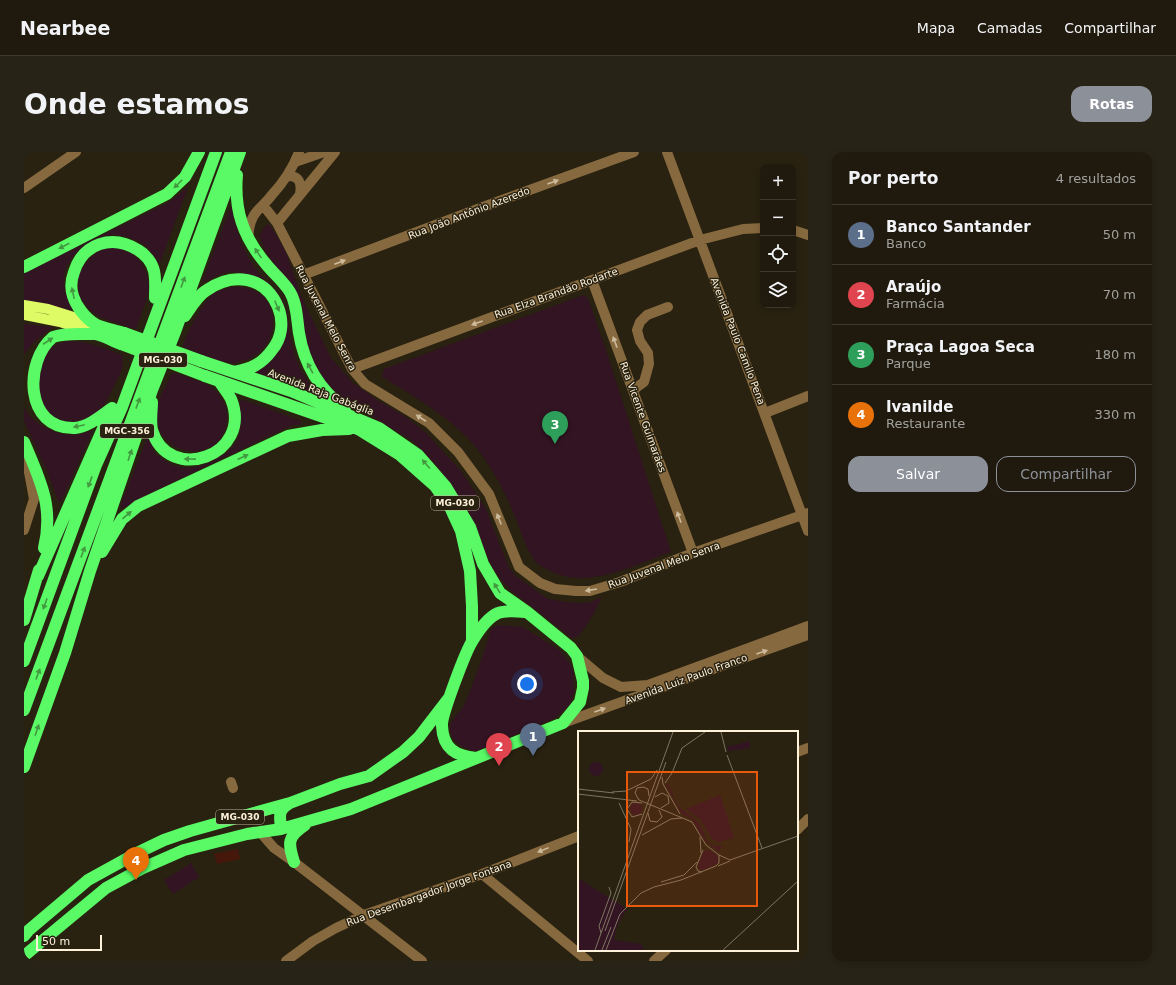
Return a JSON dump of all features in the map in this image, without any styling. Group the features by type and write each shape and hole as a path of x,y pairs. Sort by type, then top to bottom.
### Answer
{"highway":[{"path":"24,267 167,194 185,177 199,152"},
{"name":"MGC-356","path":"24,620 38,576 113,407 209,152"},
{"name":"MGC-356","path":"24,661 96,465 122,407 216,152"},
{"path":"237,154 235,190 238,212 248,238 258,255 290,292 295,305 303,353 310,370 333,400 356,423"},
{"name":"MGC-356","path":"24,767 65,653 90,571 152,390 175,332 237,154"},
{"name":"MGC-356","path":"24,710 237,154"},
{"path":"96,329 80,310 74,300 71,291 71,280 76,266 86,252 101,243 120,242 130,245 141,252 148,259 154,270 156,281 155,298"},
{"path":"175,332 193,305 206,290 224,281 234,279 244,279 261,286 273,297 280,315 282,322 279,342 265,359 256,366 232,372"},
{"path":"96,329 54,337 35,351 29,360 25,375 26,391 29,401 40,416 54,424 65,427 75,428 85,425 113,407"},
{"name":"Avenida Raja Gabáglia","path":"96,329 121,344 219,381 356,423 379,428 418,455 446,487 470,527 483,564 500,593 526,612"},
{"name":"Avenida Raja Gabáglia","path":"96,329 124,333 290,391 356,423 400,455 435,486 450,507 461,531 470,571 472,641"},
{"path":"152,390 152,429 162,447 176,457 185,459 204,458 218,451 230,438 235,418 234,408 230,398 219,381"},
{"path":"90,571 122,519 138,506 288,436 356,423"},
{"path":"24,442 41,482 48,514 47,536 38,576"},
{"path":"472,641 485,622 498,613 514,610 526,612"},
{"name":"MG-030","path":"24,956 106,888 143,868 195,846 247,834 280,829 351,809 563,723 580,702 583,688 583,681 577,656 571,648 526,612"},
{"name":"MG-030","path":"24,936 88,880 164,840 190,831 290,803 340,784 369,776 403,752 419,737 449,698 472,641"},
{"path":"449,698 441,726 446,742 454,753 466,757 479,758"},
{"path":"280,829 280,813 282,808 290,803"},
{"path":"294,862 289,848 290,840 295,832 313,820"}],"main road":[{"name":"Avenida Raja Gabáglia","path":"24,305 48,309 96,329"},
{"name":"Avenida Raja Gabáglia","path":"24,315 96,329"}],"street":[{"path":"24,188 76,152"},
{"path":"248,238 249,228 254,215 287,176 299,152"},
{"path":"295,162 324,152"},
{"path":"277,223 335,152"},
{"name":"Rua João Antônio Azeredo","path":"303,276 634,152"},
{"name":"Avenida Paulo Camilo Pena","path":"666,152 805,514 808,531"},
{"path":"287,176 297,178 301,182 302,186 300,194"},
{"name":"Rua Juvenal Melo Senra","path":"263,205 277,223 352,369 365,384 429,423 458,452 488,494 519,567 540,583 555,589 590,591 620,582 693,553 805,514"},
{"path":"238,212 247,216 254,215"},
{"name":"Rua Elza Brandão Rodarte","path":"352,369 700,240 743,228 760,228"},
{"path":"796,231 808,236"},
{"name":"Rua Vicente Guimarães","path":"592,280 693,553"},
{"path":"633,390 644,382 649,364 648,353 640,341 637,330 640,322 647,315 668,307"},
{"path":"765,413 808,396"},
{"path":"24,459 28,467 34,499 25,524"},
{"name":"Avenida Luiz Paulo Franco","path":"577,656 602,678 621,687 648,685 808,626"},
{"name":"Avenida Luiz Paulo Franco","path":"563,723 808,635"},
{"path":"798,752 808,748"},
{"path":"798,829 808,820"},
{"path":"274,848 280,829"},
{"path":"260,832 274,848 364,915 422,961"},
{"name":"Rua Desembargador Jorge Fontana","path":"286,961 313,941 364,915 482,874 578,836"},
{"path":"482,874 588,961"},
{"path":"654,961 665,951"}],"shaded area":[{"path":"188,187 160,263 158,263 145,246 134,239 117,235 100,238 84,247 66,267 64,275 65,289 73,311 24,300 24,273 168,203"},
{"path":"231,206 235,225 245,251 255,268 282,299 286,309 297,361 315,392 314,394 255,375 254,372 271,361 280,350 286,336 287,321 259,278 241,273 229,272 218,275 205,282 203,281"},
{"path":"266,225 270,225 285,250 302,298 331,358 353,383 377,400 406,417 426,433 461,471 485,507 509,568 517,577 548,599 580,603 591,602 601,597 584,629 578,636 572,638 513,592 493,570 468,510 439,468 413,441 347,402 327,384 314,363 281,273 265,251 259,235"},
{"path":"103,248 119,248 129,252 139,260 145,270 149,281 149,287 137,327 134,329 99,316 85,305 80,297 78,279 81,270 94,254"},
{"path":"232,287 253,290 263,297 270,306 273,316 273,327 270,338 264,347 256,355 233,363 214,359 183,347 187,335 200,310 210,297 216,292"},
{"path":"583,295 588,298 606,350 671,552 612,573 587,578 570,578 552,572 534,560 501,486 482,455 472,443 436,411 382,377 384,369"},
{"path":"24,324 53,327 34,342 24,355"},
{"path":"68,341 82,342 102,347 122,355 123,360 120,373 103,406 93,415 73,422 59,420 41,407 34,368 48,350 56,345"},
{"path":"175,373 211,387 222,399 227,412 227,421 222,436 213,446 200,451 186,450 173,445 163,436 157,423 157,407 171,374"},
{"path":"241,399 301,421 301,424 290,426 123,508 120,507 147,438 151,440 154,453 168,463 186,468 204,465 222,456 230,450 235,443 240,430"},
{"path":"24,407 32,419 52,431 78,435 92,430 61,502 58,501 47,471 24,421"},
{"path":"498,625 523,627 559,650 570,664 573,671 574,692 571,702 565,710 553,719 477,751 468,749 459,744 451,734 450,726 453,719 464,705 468,696 491,629"},
{"path":"238,849 240,859 217,864 214,854"},
{"path":"191,863 199,877 173,894 164,880"}],"place":[{"name":"Praça Lagoa Seca","path":"555,444"},
{"name":"Banco Santander","path":"533,756"},
{"name":"Araújo","path":"499,766"},
{"name":"Ivanilde","path":"136,880"}]}
